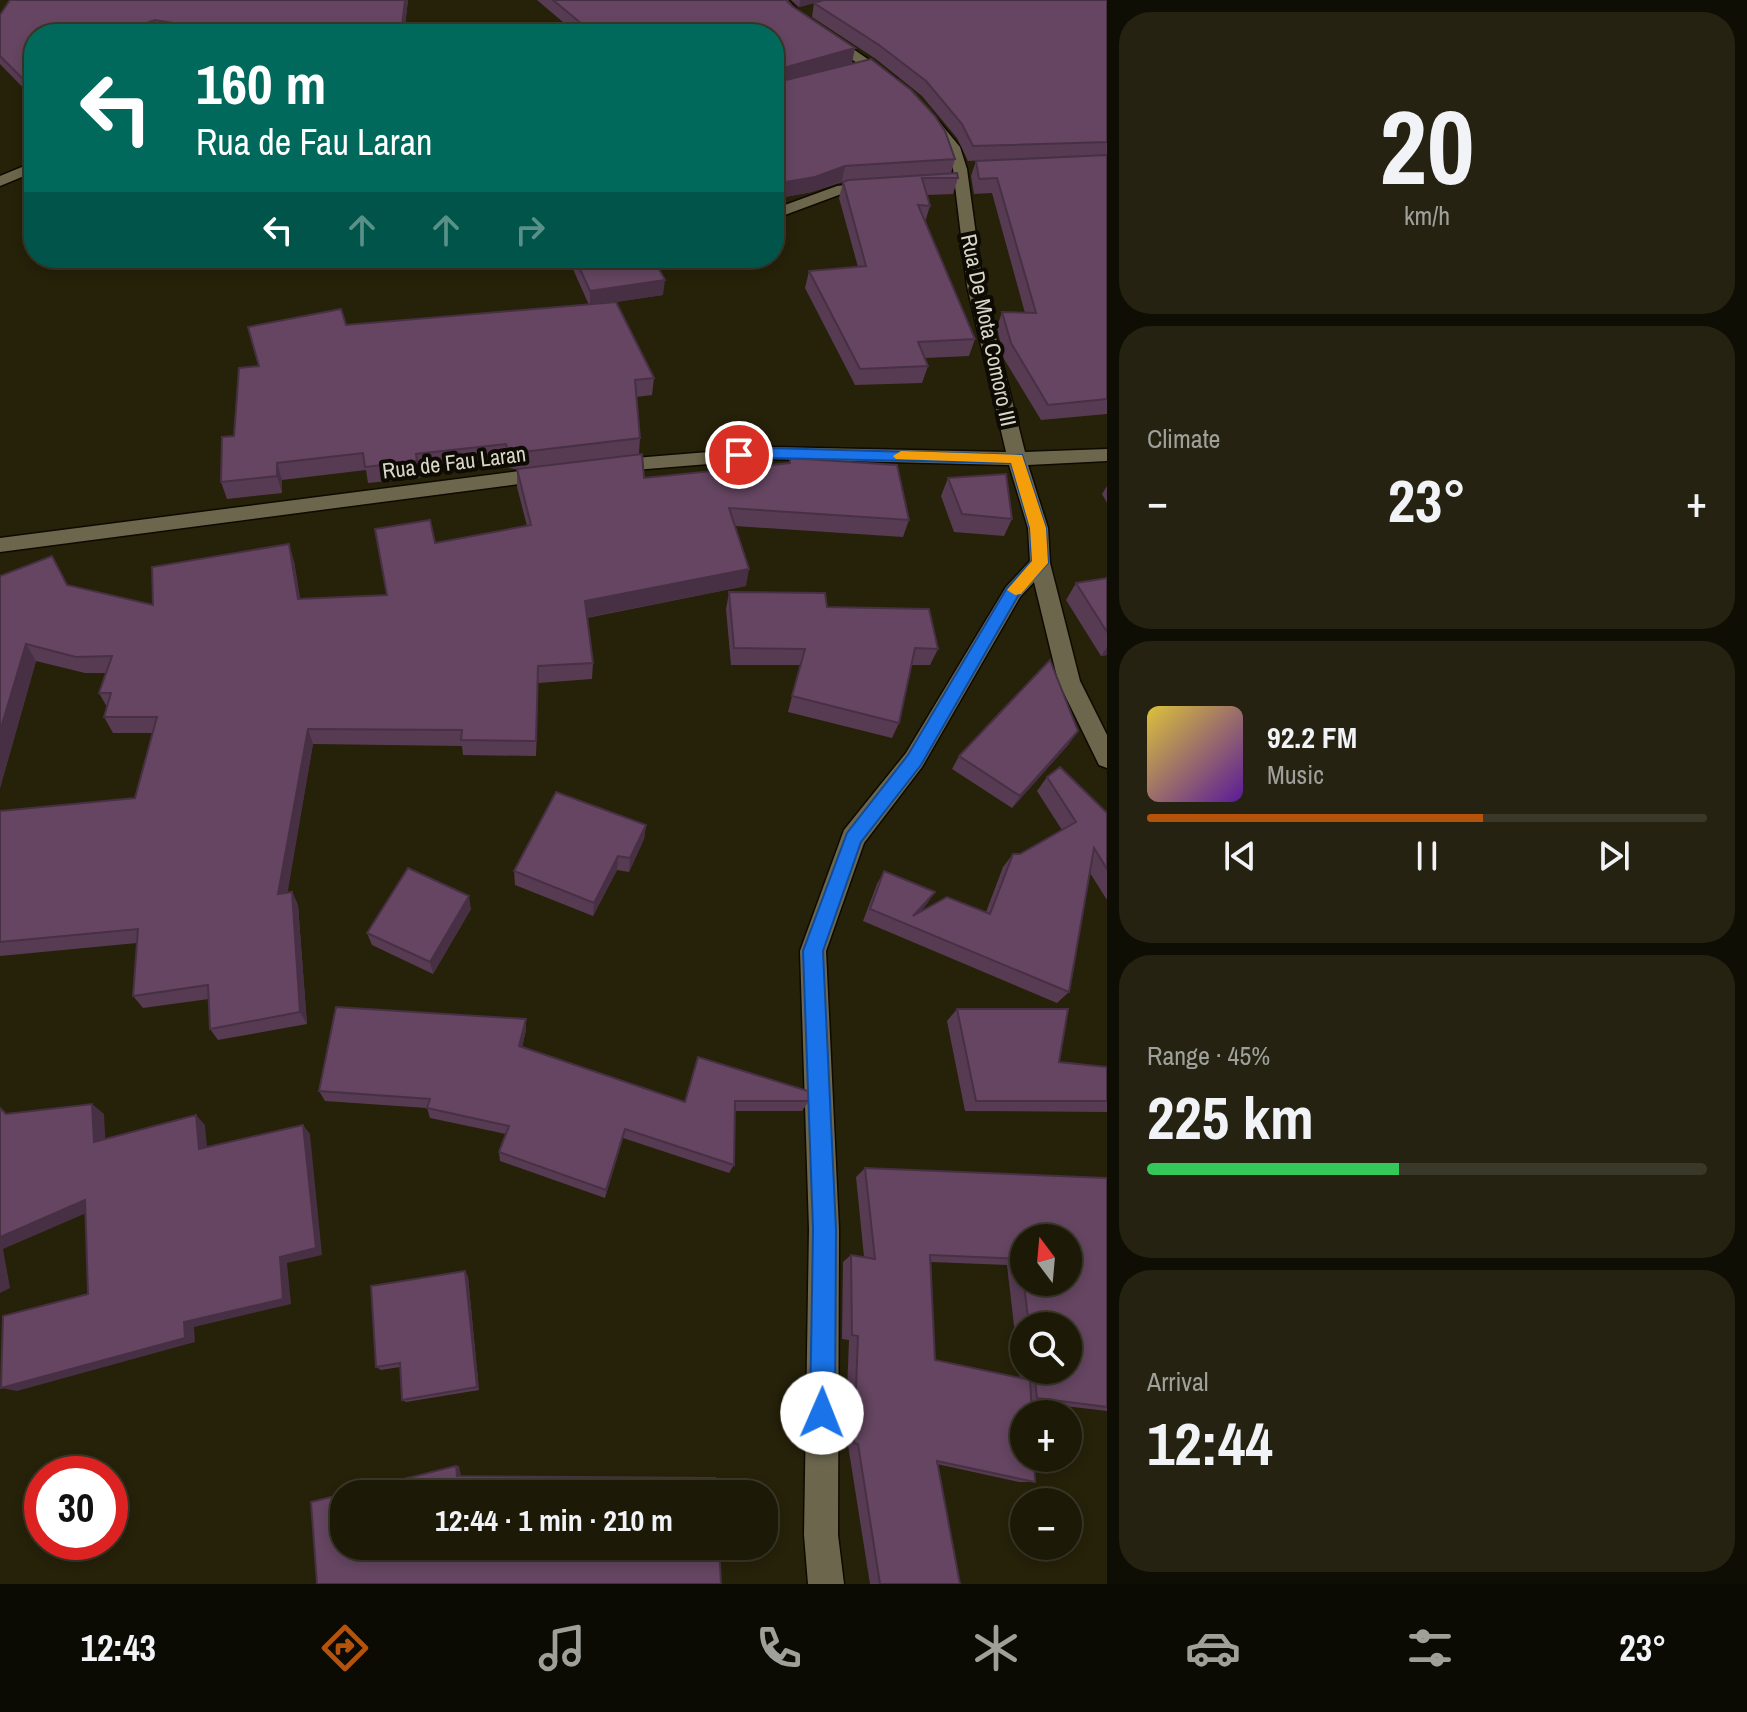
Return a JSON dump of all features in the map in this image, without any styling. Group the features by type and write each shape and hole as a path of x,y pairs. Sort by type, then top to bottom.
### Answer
{"street":[{"name":"Rua De Mota Comoro III","path":"795,9 911,96 953,147 961,175 975,286 1017,459 1038,528 1040,563 1069,681 1107,758"},
{"path":"843,72 871,65"},
{"path":"1,180 24,170"},
{"path":"784,210 842,189 884,187"},
{"name":"Rua de Fau Laran","path":"0,545 579,470 770,453 1017,459 1107,455"},
{"path":"826,1584 821,1535 824,1229 813,951 853,838 914,760 1013,592 1040,563"}],"building":[{"path":"10,0 405,0 402,24 180,24 155,20 144,24 24,24 24,80 0,56 0,15"},
{"path":"553,0 786,0 855,48 784,68 784,24 582,24"},
{"path":"824,0 1107,0 1107,142 973,146 962,124 926,81 879,45 814,3"},
{"path":"871,59 911,90 935,116 945,131 955,159 845,166 815,177 784,182 784,81"},
{"path":"1107,155 1107,399 1048,405 1011,343 1002,312 1036,313 997,178 979,179 976,161"},
{"path":"957,173 958,178 922,178 930,206 918,205 975,339 918,342 928,366 860,369 809,271 866,266 843,182"},
{"path":"580,268 658,268 665,280 590,291"},
{"path":"616,302 654,378 635,380 640,438 514,453 508,451 506,444 416,454 417,461 365,467 363,453 277,463 277,476 221,482 222,437 234,436 239,368 259,366 248,327 341,309 346,325"},
{"path":"642,454 644,478 790,463 790,458 897,465 909,520 729,508 749,569 585,601 593,663 538,666 536,741 461,740 462,730 308,729 278,894 292,892 300,1012 210,1029 208,985 133,996 138,929 0,942 0,811 135,798 157,717 104,717 111,693 99,693 112,656 76,657 26,644 0,731 0,576 52,556 67,585 153,605 152,567 289,544 298,599 387,595 375,529 430,520 435,543 531,525 517,469"},
{"path":"1006,474 1012,519 962,514 948,478"},
{"path":"1107,578 1107,632 1076,583"},
{"path":"729,592 825,593 827,607 929,609 938,649 915,648 899,723 792,696 805,649 734,648"},
{"path":"1050,660 1078,731 1020,796 959,756"},
{"path":"1060,767 1107,813 1107,869 1094,848 1069,992 870,909 884,871 935,892 913,916 947,897 990,914 1013,854 1020,854 1076,822 1047,777"},
{"path":"556,792 646,825 630,858 618,856 594,903 514,871"},
{"path":"408,868 469,896 430,962 367,933"},
{"path":"336,1007 526,1019 519,1046 685,1102 698,1057 808,1091 809,1101 735,1101 734,1165 625,1129 606,1190 499,1152 509,1126 427,1108 430,1099 319,1091"},
{"path":"957,1009 1068,1009 1059,1062 1107,1067 1107,1101 976,1101"},
{"path":"92,1104 94,1142 196,1115 199,1149 303,1125 316,1248 280,1257 283,1299 184,1322 185,1338 1,1388 3,1316 88,1294 85,1200 0,1237 0,1108 6,1114"},
{"path":"865,1168 1107,1178 1107,1407 1082,1404 1082,1400 1037,1398 1036,1384 1082,1384 1082,1312 1027,1312 1025,1296 1082,1296 1082,1224 1010,1224 1010,1259 930,1255 935,1360 1010,1376 1010,1384 1030,1384 1031,1400 1010,1400 1010,1472 1035,1472 1035,1482 937,1461 960,1584 880,1584 858,1444 854,1443 858,1336 852,1335 851,1255 875,1259"},
{"path":"465,1271 477,1387 402,1400 400,1363 376,1367 371,1286"},
{"path":"456,1466 457,1476 715,1480 400,1480"},
{"path":"330,1497 330,1560 720,1560 721,1584 317,1584 311,1502"}],"slow traffic":[{"path":"901,456 1017,459 1038,528 1040,563 1015,590"}],"route":[{"path":"739,455 770,453 1017,459 1038,528 1040,563 1013,592 914,760 853,838 813,951 824,1229 822,1413"}]}
